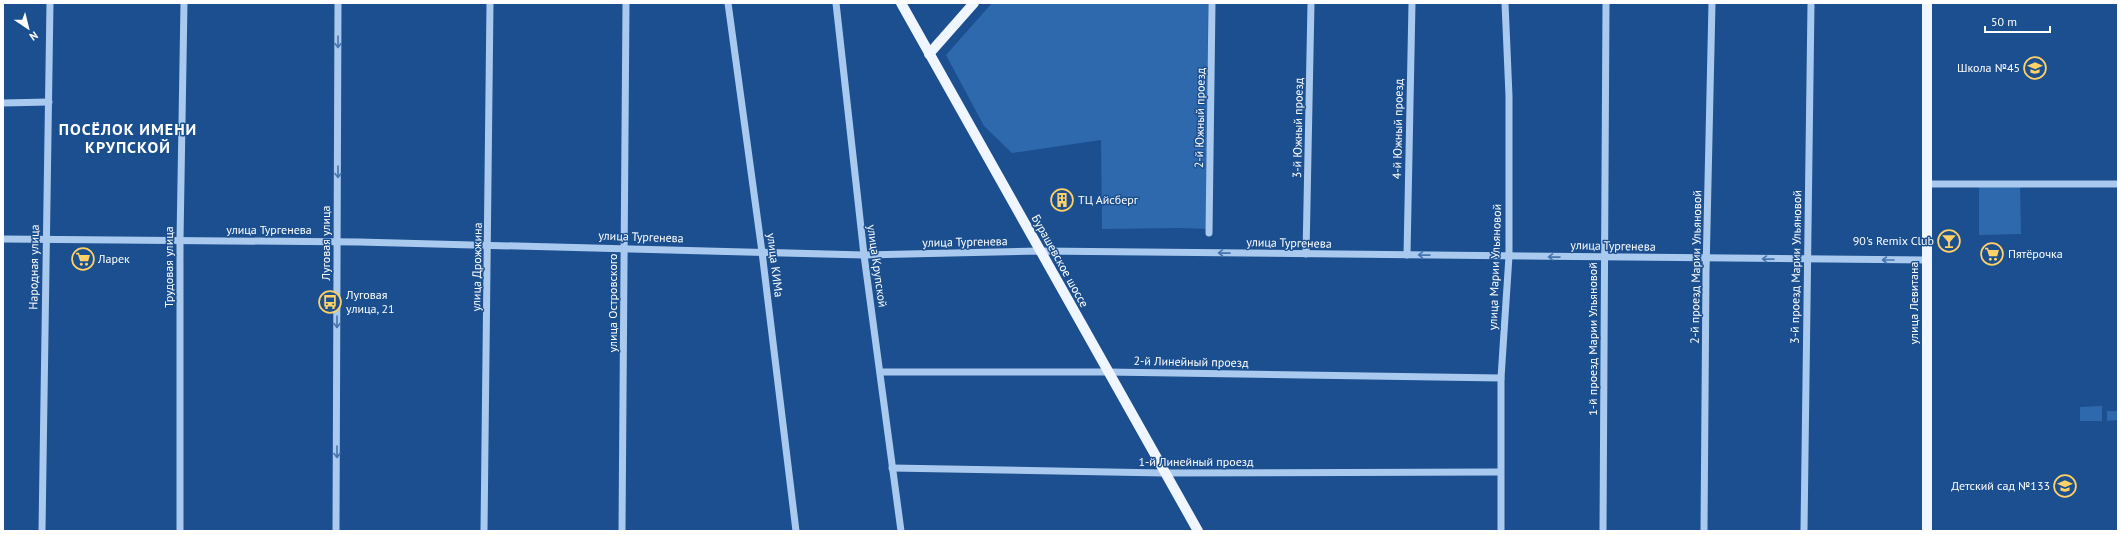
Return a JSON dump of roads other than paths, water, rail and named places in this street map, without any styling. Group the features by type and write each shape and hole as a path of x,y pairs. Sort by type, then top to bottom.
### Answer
{"main road":[{"name":"Бурашевское шоссе","path":"901,3 1163,473 1198,531"},
{"path":"929,54 974,3"},
{"name":"улица Левитана","path":"1927,3 1927,531"}],"street":[{"name":"Народная улица","path":"42,531 45,240 50,3"},
{"name":"Трудовая улица","path":"180,531 180,240 184,3"},
{"name":"Луговая улица","path":"336,531 338,3"},
{"name":"улица Дрожжина","path":"484,531 490,3"},
{"name":"улица Островского","path":"622,531 626,3"},
{"name":"улица КИМа","path":"728,3 762,252 796,531"},
{"name":"улица Крупской","path":"836,3 864,255 881,372 901,531"},
{"name":"2-й Южный проезд","path":"1209,233 1212,3"},
{"name":"3-й Южный проезд","path":"1306,254 1311,3"},
{"name":"4-й Южный проезд","path":"1407,255 1412,3"},
{"name":"улица Марии Ульяновой","path":"1501,531 1501,378 1509,256 1509,96 1505,3"},
{"name":"1-й проезд Марии Ульяновой","path":"1603,531 1606,3"},
{"name":"2-й проезд Марии Ульяновой","path":"1704,531 1712,3"},
{"name":"3-й проезд Марии Ульяновой","path":"1804,531 1811,3"},
{"path":"3,103 49,102"},
{"path":"1927,184 2118,184"},
{"name":"улица Тургенева","path":"3,240 337,241 864,255 1040,251 1927,260"},
{"name":"2-й Линейный проезд","path":"881,372 1107,372 1501,378"},
{"name":"1-й Линейный проезд","path":"892,468 1163,473 1500,472"}],"place":[{"name":"Школа №45","path":"2035,68"},
{"name":"ТЦ Айсберг","path":"1062,200"},
{"name":"90's Remix Club","path":"1949,241"},
{"name":"Пятёрочка","path":"1992,254"},
{"name":"Ларек","path":"83,259"},
{"name":"Луговая улица, 21","path":"330,302"},
{"name":"Детский сад №133","path":"2065,486"}],"district":[{"name":"ПОСЁЛОК ИМЕНИ КРУПСКОЙ","path":"128,138"}]}
